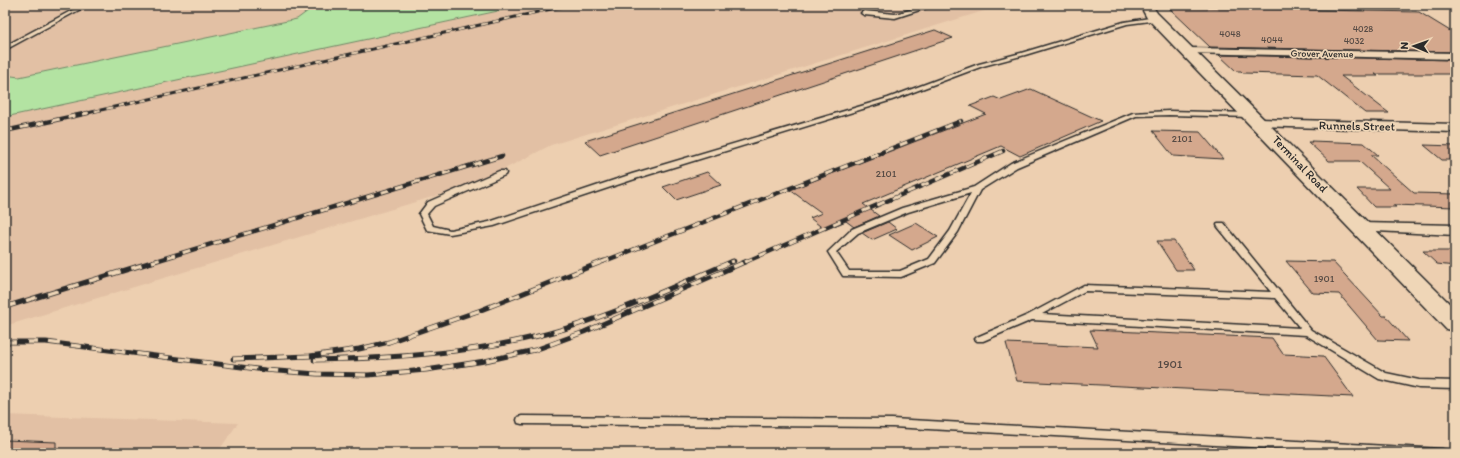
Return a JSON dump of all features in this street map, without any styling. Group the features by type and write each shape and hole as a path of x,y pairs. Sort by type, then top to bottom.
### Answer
{"main road":[{"name":"Terminal Road","path":"1151,12 1455,323"}],"street":[{"name":"Grover Avenue","path":"1188,51 1455,56"},
{"name":"Runnels Street","path":"1255,119 1455,128"},
{"path":"1361,227 1455,230"}],"lane":[{"path":"5,48 86,5"},
{"path":"864,13 895,16 933,5"},
{"path":"502,173 431,204 423,214 430,228 450,232 491,224 635,176 890,98 980,65 1023,54 1126,23 1151,12"},
{"path":"977,189 954,232 932,261 907,272 901,274 846,274 832,252 855,231 898,213 977,189 1014,165 1135,114 1169,113 1255,119"},
{"path":"1221,225 1308,332 1383,376 1419,384 1455,385"},
{"path":"980,339 1031,317 1084,288 1278,295"},
{"path":"1031,317 1308,332"},
{"path":"522,420 892,423 1442,453"}],"shaded area":[{"path":"5,5 316,5 298,19 19,77 5,75"},
{"path":"526,5 1003,5 551,145 475,184 5,326 5,117"},
{"path":"5,415 238,423 217,453 5,453"}],"green space":[{"path":"316,5 526,5 5,117 5,75 19,77 297,19"}],"building":[{"path":"1168,7 1419,12 1455,34 1455,52 1210,47"},
{"path":"935,30 953,38 600,155 585,141"},
{"path":"1219,55 1455,60 1455,74 1375,74 1378,76 1341,76 1389,113 1365,113 1317,75 1243,73 1241,71 1236,71"},
{"path":"1031,89 1101,121 1020,156 1001,146 863,204 879,216 854,227 846,221 825,230 810,218 822,213 790,190 986,114 970,106 994,97 1001,100"},
{"path":"1153,131 1200,132 1223,159 1173,156"},
{"path":"1311,141 1364,143 1378,155 1371,155 1414,193 1455,194 1455,207 1393,205 1396,207 1374,207 1357,189 1390,189 1359,161 1329,161 1308,142 1312,142"},
{"path":"1424,145 1455,146 1455,160 1442,160"},
{"path":"707,172 721,185 676,200 663,187"},
{"path":"888,222 897,229 872,240 862,233"},
{"path":"916,223 938,237 912,250 889,235"},
{"path":"1157,241 1174,241 1194,270 1176,270"},
{"path":"1423,251 1455,251 1455,266 1437,264"},
{"path":"1286,261 1333,262 1383,316 1386,316 1408,341 1378,340 1339,294 1313,293"},
{"path":"1090,330 1272,338 1283,354 1323,356 1353,397 1017,381 1006,343 1098,347"},
{"path":"5,440 56,442 56,453 5,453"}],"railway":[{"path":"83,114 569,5"},
{"path":"5,131 88,113"},
{"path":"602,262 961,121"},
{"path":"745,262 1003,151"},
{"path":"152,262 502,156"},
{"path":"5,307 155,261"},
{"path":"233,359 310,356 359,349 389,342 481,310 604,261"},
{"path":"314,360 377,358 440,353 503,344 533,337 586,322 733,261"},
{"path":"5,342 46,342 265,370 317,374 368,375 426,370 485,361 535,350 584,332 747,261"}]}
